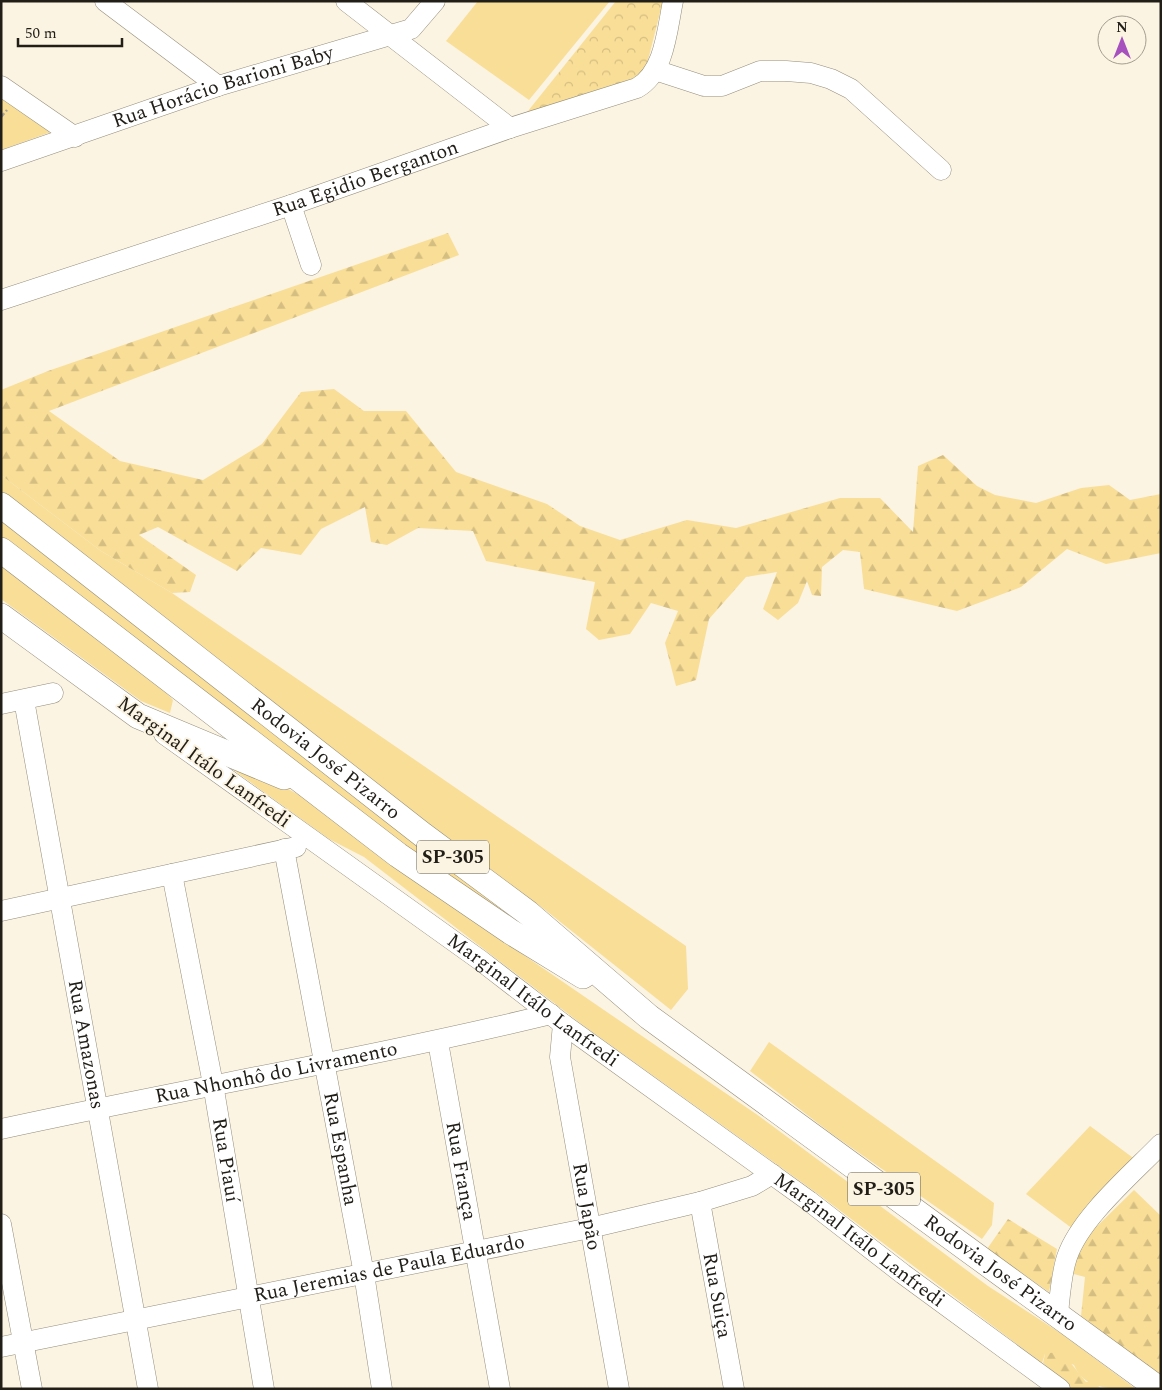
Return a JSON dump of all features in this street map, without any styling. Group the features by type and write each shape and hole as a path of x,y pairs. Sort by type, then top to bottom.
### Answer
{"main road":[{"name":"Rodovia José Pizarro","path":"1,505 528,913 649,1017"},
{"name":"Rodovia José Pizarro","path":"1,550 398,855 502,926 649,1017 1159,1389"},
{"name":"Marginal Itálo Lanfredi","path":"1,616 138,716"},
{"path":"138,716 318,792"}],"street":[{"path":"105,1 218,86"},
{"path":"346,1 510,128"},
{"name":"Rua Horácio Barioni Baby","path":"1,161 218,86 411,29 435,1"},
{"name":"Rua Egidio Berganton","path":"1,300 291,205 510,128 638,88 646,84 662,54 673,1"},
{"path":"655,70 704,86 722,86 760,71 802,72 831,79 851,89 941,170"},
{"path":"1,86 75,137"},
{"path":"291,205 312,265"},
{"path":"1,704 53,693"},
{"name":"Rua Amazonas","path":"24,700 148,1389"},
{"name":"Marginal Itálo Lanfredi","path":"138,716 480,960 557,1019 772,1174 1060,1389"},
{"path":"1,911 284,849 318,844"},
{"name":"Rua Espanha","path":"284,849 364,1274 382,1389"},
{"name":"Rua Piauí","path":"172,874 213,1084 264,1389"},
{"name":"Rua Nhonhô do Livramento","path":"1,1129 324,1062 557,1019"},
{"name":"Rua Japão","path":"557,1019 560,1057 619,1389"},
{"name":"Rua França","path":"438,1042 477,1251 500,1389"},
{"path":"1058,1314 1062,1275 1073,1242 1086,1222 1161,1144"},
{"name":"Rua Jeremias de Paula Eduardo","path":"1,1347 590,1228 700,1202 752,1186 772,1174"},
{"name":"Rua Suiça","path":"700,1202 734,1389"},
{"path":"1,1224 32,1389"}],"green space":[{"path":"478,1 610,1 529,100 446,41"},
{"path":"616,1 663,1 647,64 641,75 627,83 524,116"},
{"path":"1,94 18,103 51,132 1,150"},
{"path":"448,233 459,255 49,411 120,461 203,480 262,444 301,392 334,389 364,411 406,411 456,472 547,504 580,526 620,540 687,520 736,528 840,498 880,498 913,532 918,466 943,455 977,486 995,495 1036,503 1081,488 1109,485 1130,500 1161,494 1161,553 1106,564 1067,549 1021,587 957,611 864,589 860,552 843,550 822,567 821,596 812,595 807,581 798,603 778,620 763,609 777,572 746,577 709,619 696,680 676,686 665,643 678,611 651,603 630,634 599,640 586,629 595,582 486,561 473,531 418,528 387,545 371,542 365,507 321,529 301,555 261,548 237,571 158,527 139,535 196,575 190,592 172,593 101,551 1,475 1,390 48,371"},
{"path":"1,475 101,551 172,593 686,946 688,989 671,1010 544,909 370,783 1,498"},
{"path":"1,520 563,954 403,845 1,537"},
{"path":"1,562 158,684 173,700 170,713 141,701 1,599"},
{"path":"200,746 241,763 310,801 506,943 759,1116 988,1286 1062,1334 1136,1389 1108,1388 1092,1384 1079,1373 1074,1365 1045,1354 1042,1363 818,1194 584,1026 364,857 329,839"},
{"path":"769,1042 994,1203 992,1225 982,1239 832,1134 750,1071"},
{"path":"1090,1126 1136,1160 1073,1229 1026,1194"},
{"path":"1134,1190 1161,1216 1161,1376 1081,1316 1085,1277 1070,1273 1085,1238"},
{"path":"1008,1219 1057,1249 1049,1292 987,1249"},
{"path":"1056,1352 1066,1357 1086,1382 1093,1380 1101,1389 1072,1389 1043,1363 1045,1354"}]}
